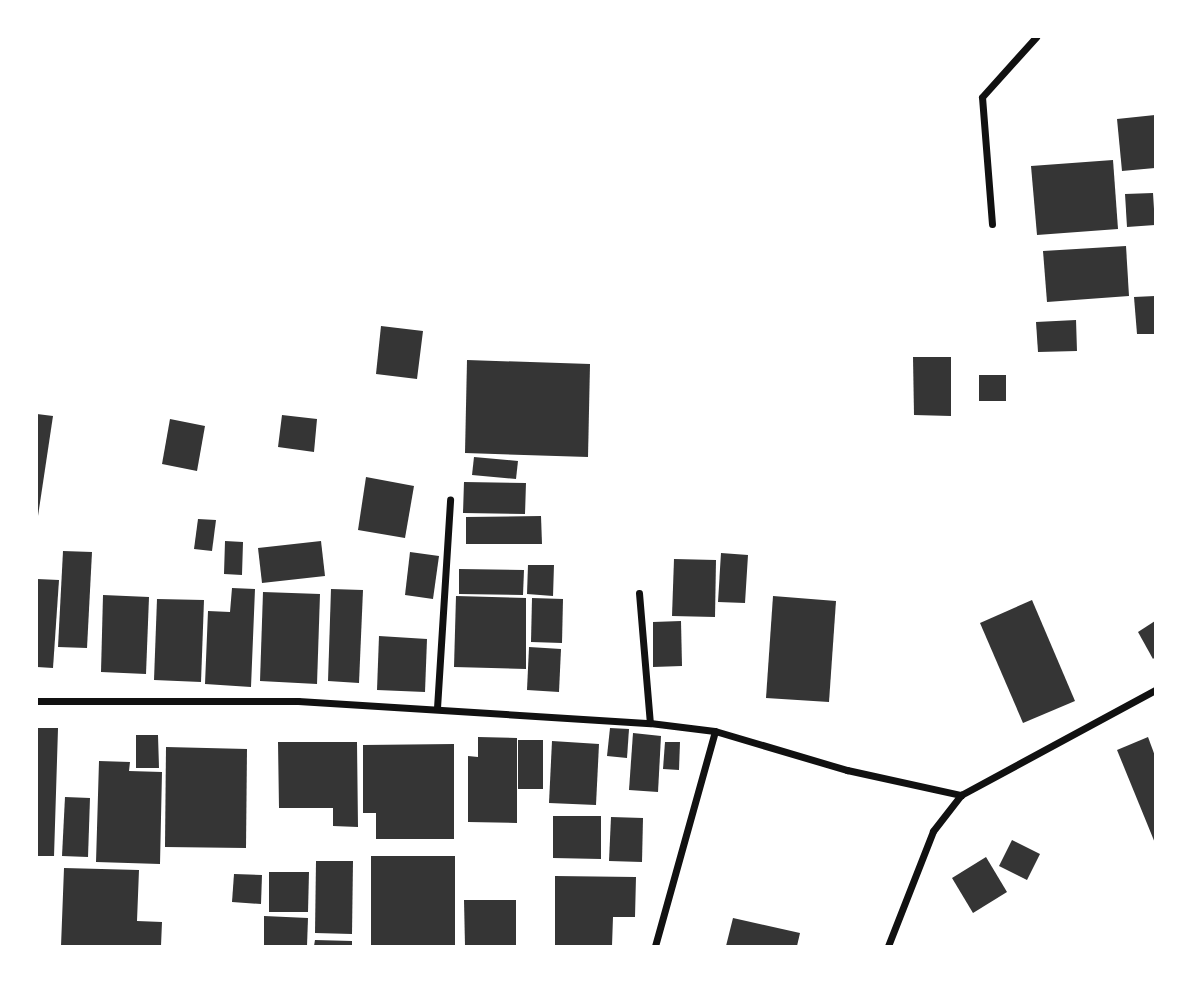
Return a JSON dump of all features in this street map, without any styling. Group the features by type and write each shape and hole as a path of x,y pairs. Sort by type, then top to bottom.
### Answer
{"street":[{"path":"992,224 982,97 1036,37"},
{"path":"437,708 450,499"},
{"path":"639,593 650,723"},
{"path":"888,946 933,831 961,795 1155,690"},
{"path":"37,701 298,701 650,723 715,731 847,770 961,795"},
{"path":"655,946 715,731"}],"building":[{"path":"1155,115 1155,168 1122,171 1117,119"},
{"path":"1113,160 1118,229 1037,235 1031,166"},
{"path":"1153,193 1155,225 1127,227 1125,194"},
{"path":"1126,246 1129,296 1047,302 1043,251"},
{"path":"1155,296 1155,334 1137,334 1134,297"},
{"path":"1076,320 1077,351 1038,352 1036,322"},
{"path":"381,326 423,331 417,379 376,374"},
{"path":"913,357 951,357 951,416 914,415"},
{"path":"467,360 590,364 588,457 465,453"},
{"path":"979,375 1006,375 1006,401 979,401"},
{"path":"37,414 53,416 38,516 37,516"},
{"path":"282,415 317,419 314,452 278,447"},
{"path":"170,419 205,426 197,471 162,464"},
{"path":"474,457 518,461 516,479 472,475"},
{"path":"366,477 414,486 405,538 358,530"},
{"path":"464,482 526,483 525,514 463,513"},
{"path":"541,516 542,544 466,544 466,517"},
{"path":"198,519 216,520 212,551 194,549"},
{"path":"225,541 243,542 242,575 224,574"},
{"path":"321,541 325,576 262,583 258,548"},
{"path":"63,551 92,552 87,648 58,647"},
{"path":"410,552 439,556 433,599 405,595"},
{"path":"721,553 748,555 745,603 718,602"},
{"path":"674,559 716,560 715,617 672,616"},
{"path":"528,565 554,565 553,596 527,594"},
{"path":"459,569 524,570 523,595 459,594"},
{"path":"37,579 59,580 53,668 37,667"},
{"path":"232,588 255,589 251,687 205,684 208,611 230,612"},
{"path":"331,589 363,590 359,683 328,681"},
{"path":"263,592 320,594 317,684 260,681"},
{"path":"103,595 149,597 146,674 101,672"},
{"path":"456,596 526,598 526,669 454,667"},
{"path":"773,596 836,601 829,702 766,698"},
{"path":"532,598 563,599 562,643 531,642"},
{"path":"157,599 204,600 201,682 154,680"},
{"path":"1032,600 1075,701 1023,723 980,623"},
{"path":"681,621 682,666 653,667 653,622"},
{"path":"1155,621 1155,657 1153,659 1138,632"},
{"path":"379,636 427,639 425,692 377,690"},
{"path":"529,647 561,649 559,692 527,690"},
{"path":"37,728 58,728 54,856 37,856"},
{"path":"610,728 629,729 627,758 607,756"},
{"path":"633,733 661,736 658,792 629,790"},
{"path":"136,735 158,735 159,768 136,768"},
{"path":"478,737 517,738 517,823 468,822 468,756 478,757"},
{"path":"1148,737 1155,756 1155,843 1117,750"},
{"path":"518,740 543,740 543,789 518,789"},
{"path":"552,741 599,744 596,805 549,803"},
{"path":"278,742 357,742 358,827 333,826 333,808 279,808"},
{"path":"665,742 680,742 679,770 663,769"},
{"path":"454,744 454,839 376,839 376,813 363,813 363,745"},
{"path":"166,747 247,749 246,848 165,847"},
{"path":"99,761 130,762 129,771 162,772 160,864 96,862"},
{"path":"65,797 90,798 88,857 62,856"},
{"path":"553,816 601,816 601,859 553,858"},
{"path":"611,817 643,818 642,862 609,861"},
{"path":"1012,840 1040,854 1027,880 999,866"},
{"path":"371,856 455,856 455,946 371,946"},
{"path":"986,857 1007,892 973,913 952,878"},
{"path":"316,861 353,861 352,934 315,933"},
{"path":"64,868 139,870 137,921 162,922 161,946 61,946"},
{"path":"269,872 309,872 308,912 269,912"},
{"path":"234,874 262,875 261,904 232,902"},
{"path":"555,876 636,877 635,917 613,917 612,946 555,946"},
{"path":"464,900 516,900 516,946 465,946"},
{"path":"264,916 308,918 307,946 264,946"},
{"path":"733,918 800,933 797,946 726,946"},
{"path":"315,940 352,941 352,946 314,946"}]}
